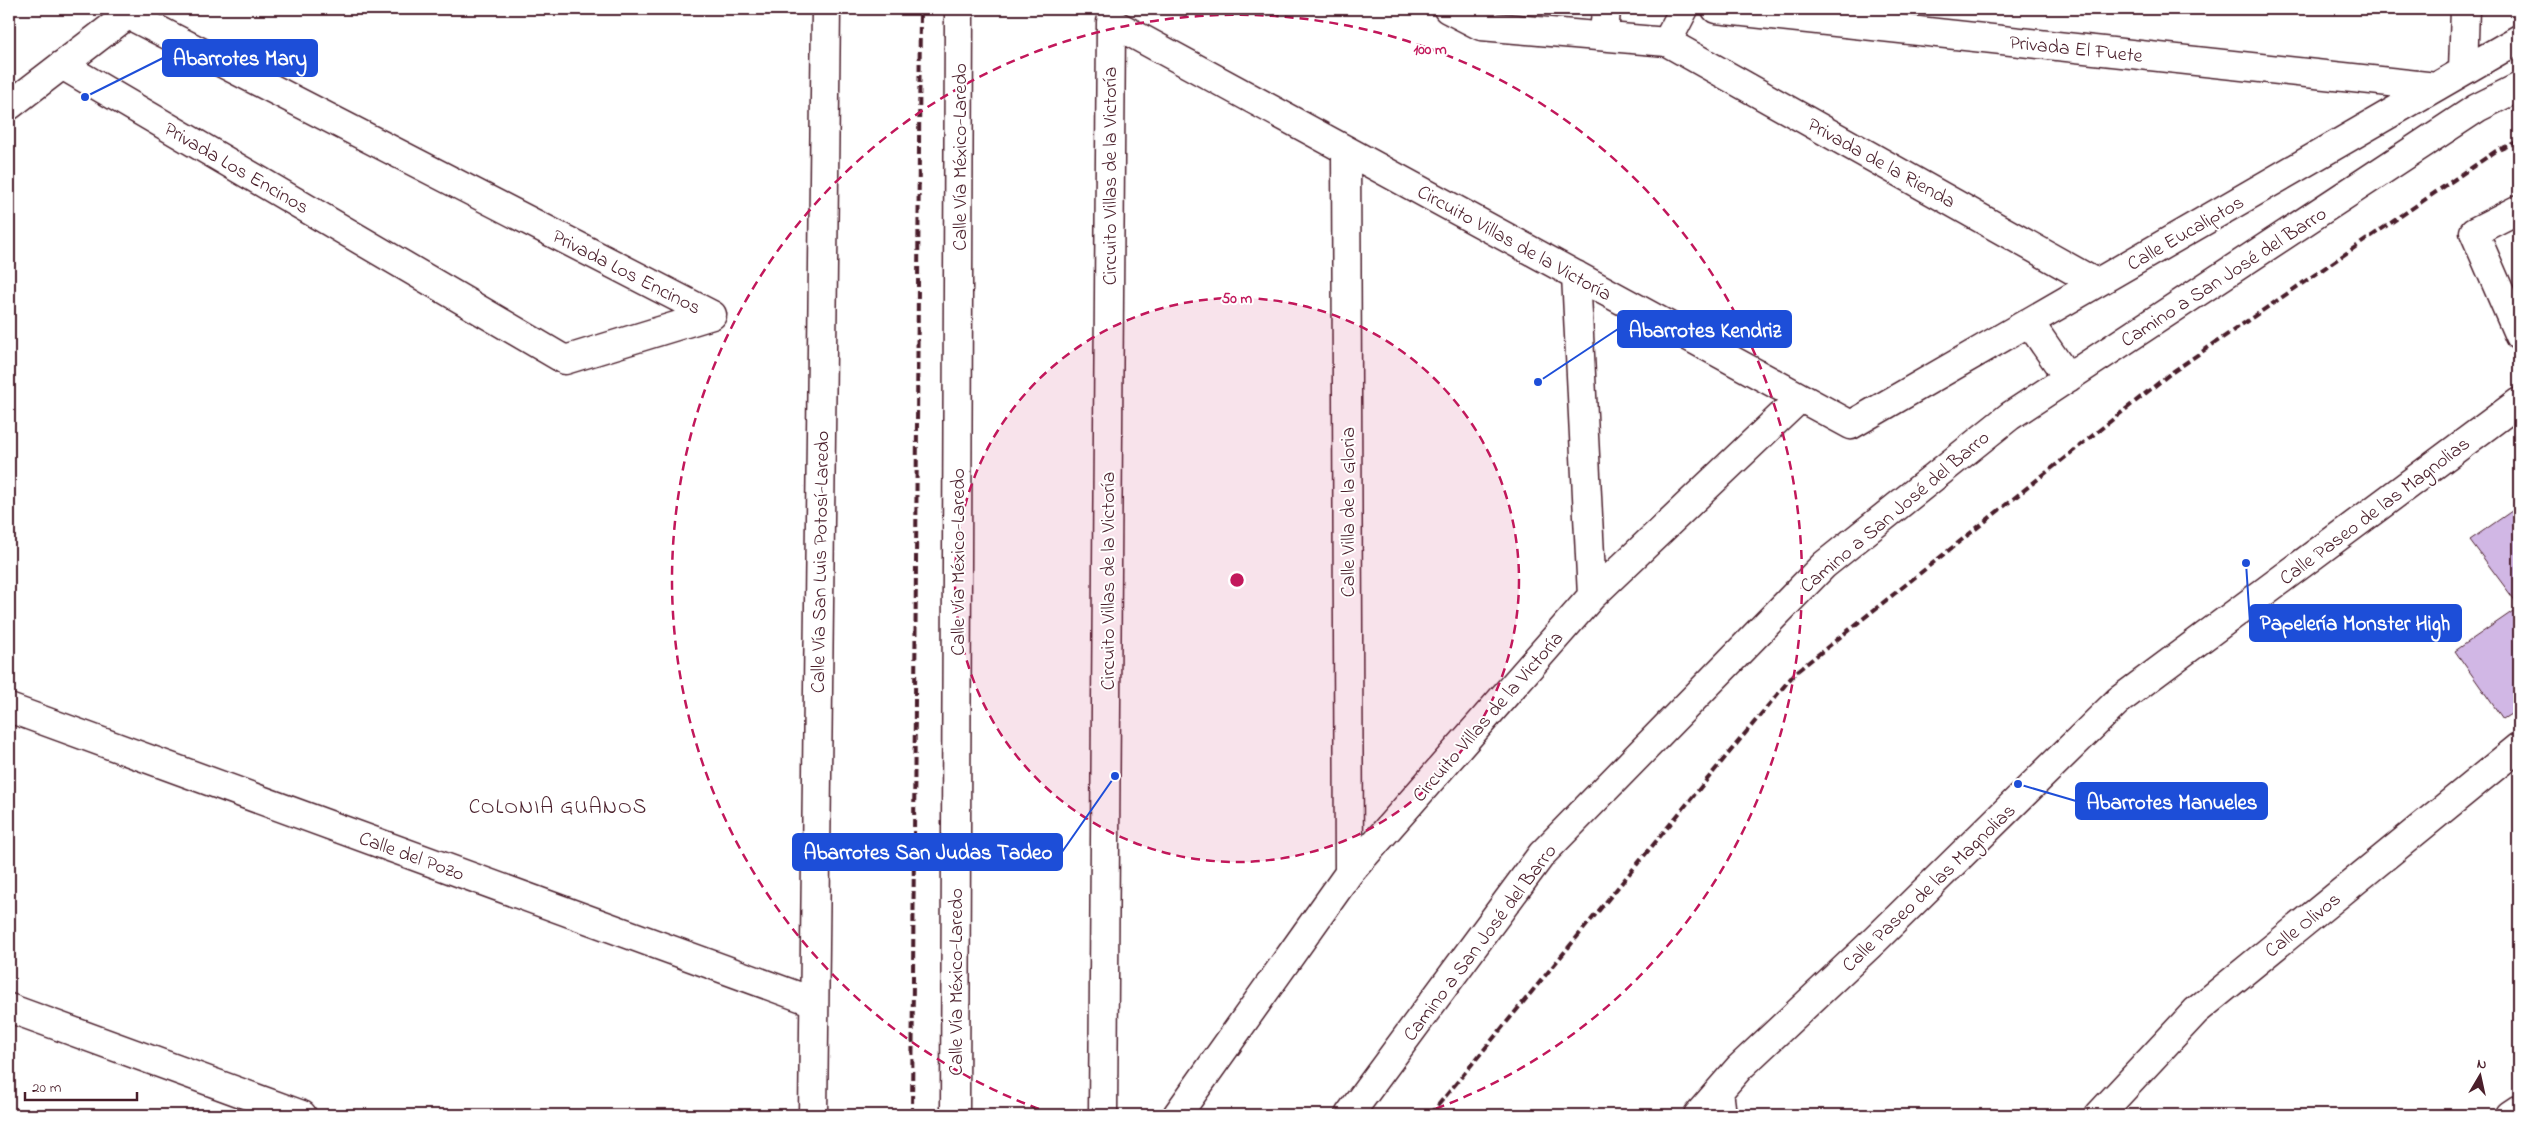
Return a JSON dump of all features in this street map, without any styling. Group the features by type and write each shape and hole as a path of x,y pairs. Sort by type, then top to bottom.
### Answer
{"street":[{"name":"Calle Vía San Luis Potosí-Laredo","path":"813,1115 826,9"},
{"name":"Calle Vía México-Laredo","path":"955,1115 959,9"},
{"path":"1448,9 1481,26 1668,42 1684,9"},
{"path":"1604,36 1606,9"},
{"name":"Privada El Fuete","path":"1716,9 2436,87"},
{"path":"2464,71 2465,9"},
{"path":"9,106 131,11"},
{"name":"Privada Los Encinos","path":"62,65 565,360 712,314 131,11"},
{"name":"Circuito Villas de la Victoría","path":"1103,1115 1110,22 1851,425"},
{"name":"Calle Eucaliptos","path":"1851,425 2519,39"},
{"name":"Privada de la Rienda","path":"1668,42 2096,283"},
{"name":"Camino a San José del Barro","path":"1350,1115 1549,846 1824,565 2010,416 2477,108 2519,87"},
{"name":"Calle Villa de la Gloria","path":"1346,150 1349,873"},
{"path":"2519,209 2474,232 2519,336"},
{"path":"1576,275 1592,596"},
{"path":"2029,322 2068,378"},
{"name":"Circuito Villas de la Victoría","path":"1177,1115 1349,873 1592,596 1800,398"},
{"name":"Calle Paseo de las Magnolias","path":"1698,1115 1720,1103 1739,1068 1875,940 2118,701 2519,402"},
{"name":"Calle del Pozo","path":"9,708 814,1002"},
{"name":"Calle Olivos","path":"2099,1115 2196,1011 2519,747"},
{"path":"9,1008 302,1115"},
{"path":"2510,1115 2519,1109"}],"building":[{"path":"2519,506 2519,606 2470,540"},
{"path":"2519,607 2519,709 2503,719 2455,651"}],"railway":[{"path":"912,1115 920,9"},
{"path":"1430,1115 1795,673 2171,373 2496,151 2519,141"}],"place":[{"name":"Abarrotes Mary","path":"85,97"},
{"name":"Abarrotes Kendriz","path":"1538,382"},
{"name":"Papelería Monster High","path":"2246,563"},
{"name":"Abarrotes San Judas Tadeo","path":"1115,776"},
{"name":"Abarrotes Manueles","path":"2018,784"}],"district":[{"name":"COLONIA GUANOS","path":"558,806"}]}
